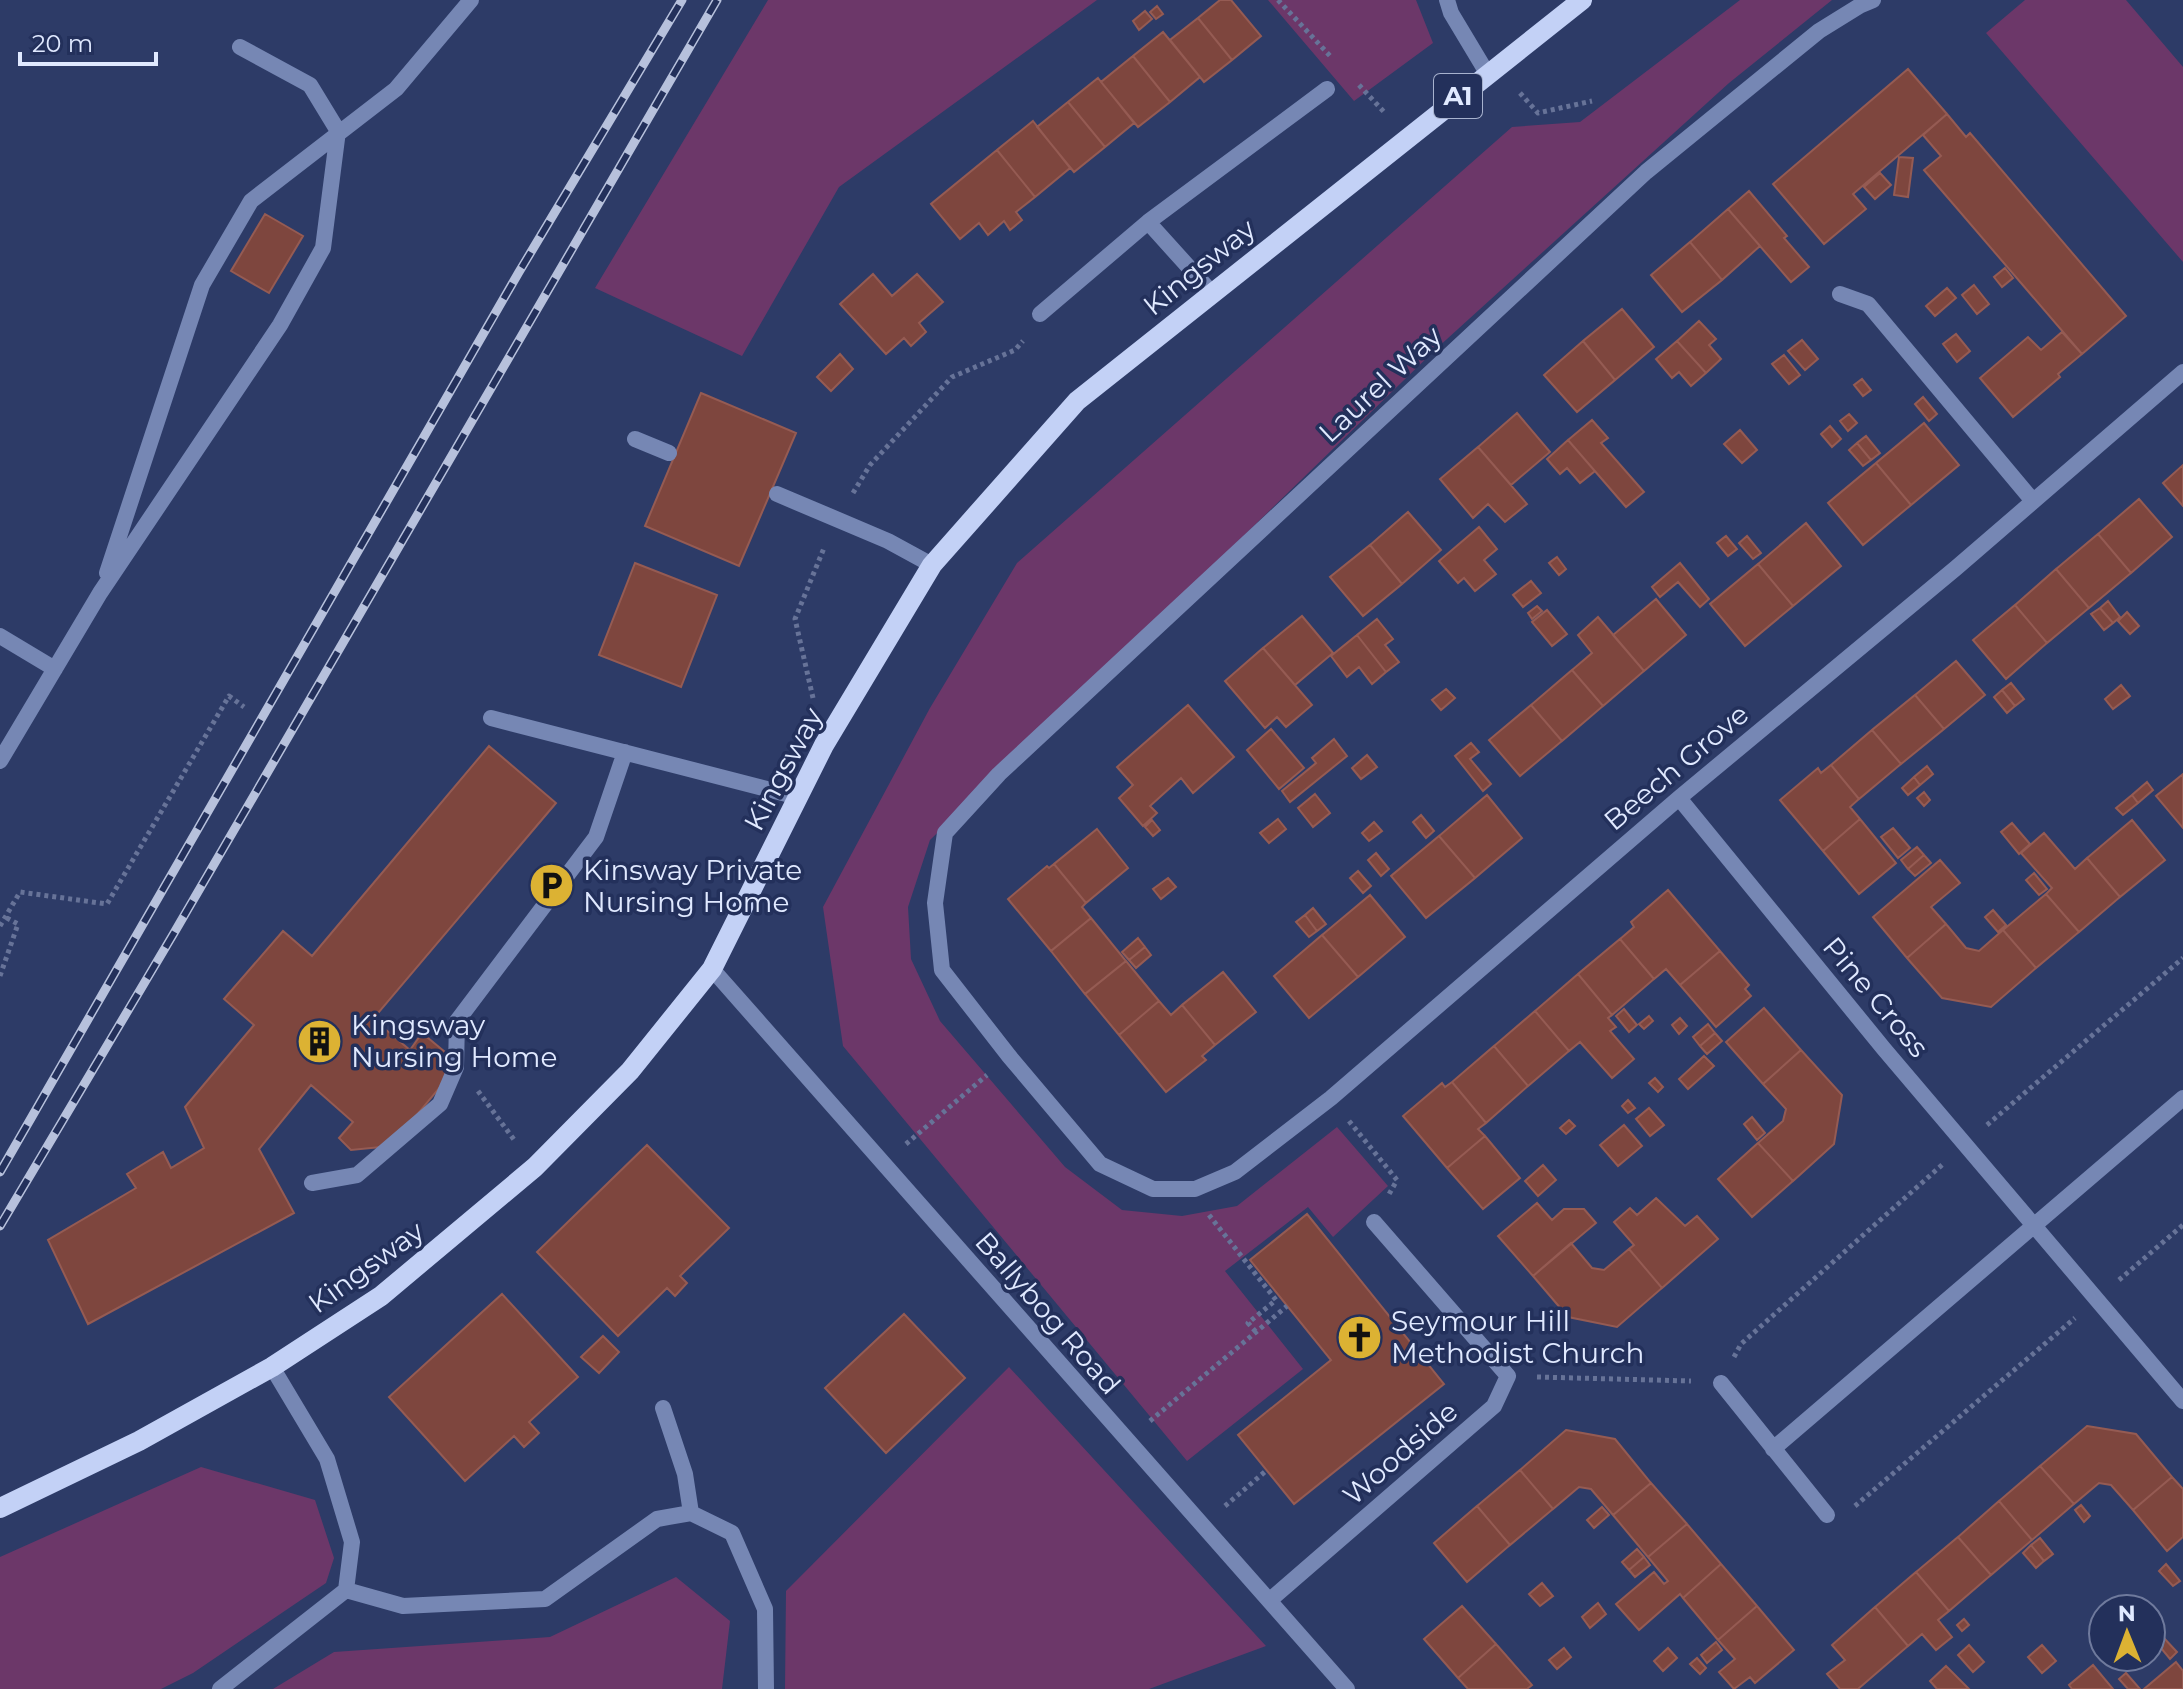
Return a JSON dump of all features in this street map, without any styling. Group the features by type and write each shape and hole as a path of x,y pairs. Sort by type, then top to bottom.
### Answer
{"main road":[{"name":"Kingsway","path":"0,1508 139,1441 272,1367 381,1296 535,1167 630,1071 712,969 824,745 932,565 1077,401 1582,0"}],"street":[{"path":"100,593 202,285 251,201 396,89 471,0"},
{"path":"1447,0 1451,13 1492,69"},
{"name":"Laurel Way","path":"1009,1056 942,970 935,903 945,833 999,774 1646,172 1819,31 1873,0"},
{"path":"0,761 100,593 280,325 323,248 338,131 310,85 240,47"},
{"path":"1040,314 1148,222 1327,89"},
{"path":"1148,222 1212,293"},
{"path":"1840,294 1868,304 2033,501"},
{"name":"Beech Grove","path":"1195,1189 1235,1172 1331,1098 1679,798 2183,372"},
{"path":"635,439 669,453"},
{"path":"777,494 888,541 932,565"},
{"path":"0,636 55,669"},
{"path":"491,718 798,797"},
{"path":"312,1183 357,1175 440,1104 456,1067 457,1021 596,837 625,752"},
{"name":"Pine Cross","path":"1679,798 2183,1401"},
{"name":"Ballybog Road","path":"712,969 1347,1689"},
{"path":"1009,1056 1100,1164 1153,1189 1195,1189"},
{"path":"1773,1449 2183,1098"},
{"path":"1374,1222 1508,1376"},
{"path":"220,1689 346,1590 352,1542 327,1459 272,1367"},
{"name":"Woodside","path":"1270,1600 1494,1406 1508,1376"},
{"path":"1721,1383 1827,1515"},
{"path":"663,1408 685,1474 691,1513"},
{"path":"346,1590 403,1606 545,1599 657,1519 691,1513 732,1533 760,1597 765,1609 766,1689"}],"path":[{"path":"1492,69 1538,113 1592,101"},
{"path":"0,926 20,892 107,904 229,696 244,707"},
{"path":"0,976 18,924 5,917"},
{"path":"1508,1376 1721,1383 1741,1344 1966,1144 2183,958"},
{"path":"883,1163 1009,1056"},
{"path":"456,1067 466,1075 535,1167"},
{"path":"1331,1098 1397,1180 1374,1222"},
{"path":"1195,1189 1203,1207 1276,1300 1248,1323 1256,1332"},
{"path":"1827,1515 1860,1504 2183,1225"},
{"path":"1126,1441 1287,1306"},
{"path":"1201,1526 1267,1470"}],"shaded area":[{"path":"768,0 1097,0 839,187 742,356 595,288"},
{"path":"1268,0 1416,0 1433,43 1354,101"},
{"path":"1740,0 1832,0 1729,83 1436,349 930,840 908,907 911,959 940,1021 1065,1167 1122,1210 1182,1216 1237,1206 1337,1127 1388,1186 1333,1237 1308,1207 1225,1271 1303,1369 1187,1461 843,1046 823,907 930,708 1017,563 1512,127 1580,122"},
{"path":"2025,0 2126,0 2183,67 2183,262 1986,33"},
{"path":"1009,1367 1266,1646 1149,1689 785,1689 786,1591"},
{"path":"201,1467 315,1500 334,1558 326,1583 193,1673 161,1689 0,1689 0,1557"},
{"path":"676,1577 730,1621 722,1689 273,1689 334,1652 550,1637"}],"building":[{"path":"1220,0 1231,0 1261,36 1232,60 1198,18"},
{"path":"1157,6 1163,14 1156,19 1150,12"},
{"path":"1145,11 1152,19 1139,30 1133,21"},
{"path":"1198,18 1232,60 1204,82 1170,40"},
{"path":"1163,32 1200,77 1170,102 1133,56"},
{"path":"1133,56 1170,102 1138,127 1101,82"},
{"path":"1908,69 1947,114 1853,194 1866,209 1824,244 1773,184"},
{"path":"1098,78 1134,123 1105,147 1068,102"},
{"path":"1068,102 1105,147 1074,172 1037,127"},
{"path":"1947,114 1966,137 1970,133 2126,316 2082,354 1924,170 1941,156 1923,135"},
{"path":"1033,121 1070,168 1035,197 997,150"},
{"path":"997,150 1035,197 1016,212 1022,220 1010,230 1004,221 988,235 979,223 960,239 931,204"},
{"path":"1899,157 1913,158 1908,197 1894,195"},
{"path":"1880,173 1891,185 1875,199 1864,187"},
{"path":"1749,191 1809,267 1791,282 1728,209"},
{"path":"1728,209 1760,246 1722,280 1690,242"},
{"path":"265,214 303,236 269,293 231,271"},
{"path":"1690,242 1722,280 1682,312 1651,275"},
{"path":"2005,268 2013,278 2002,287 1994,277"},
{"path":"873,274 892,296 917,274 943,302 919,323 926,332 911,346 904,338 886,354 840,304"},
{"path":"1974,285 1989,304 1977,314 1962,295"},
{"path":"1947,288 1956,298 1935,316 1926,306"},
{"path":"1622,309 1654,347 1615,380 1583,341"},
{"path":"1699,321 1716,339 1709,345 1721,359 1706,373 1677,341"},
{"path":"2062,332 2082,354 2013,417 1980,378 2028,337 2041,350"},
{"path":"1956,334 1970,351 1957,362 1943,344"},
{"path":"1802,340 1818,359 1805,370 1788,351"},
{"path":"1583,341 1615,380 1577,412 1544,375"},
{"path":"1677,341 1706,373 1691,386 1679,372 1672,378 1656,359"},
{"path":"840,354 853,369 831,391 817,377"},
{"path":"1784,355 1800,375 1789,384 1772,364"},
{"path":"1862,379 1871,390 1863,396 1854,385"},
{"path":"701,393 796,433 739,566 645,526"},
{"path":"1923,397 1937,414 1929,421 1915,404"},
{"path":"1517,413 1550,452 1511,485 1478,447"},
{"path":"1849,414 1857,423 1848,431 1840,421"},
{"path":"1592,420 1608,438 1601,443 1644,492 1626,507 1568,440"},
{"path":"1924,423 1959,465 1911,505 1876,463"},
{"path":"1830,426 1841,439 1832,447 1821,434"},
{"path":"1740,430 1757,450 1742,463 1724,444"},
{"path":"1866,436 1880,453 1871,460 1857,443"},
{"path":"1568,440 1595,471 1580,483 1567,468 1560,474 1547,459"},
{"path":"1857,443 1871,460 1863,466 1849,450"},
{"path":"1478,447 1527,504 1505,522 1488,504 1473,518 1440,479"},
{"path":"1876,463 1911,505 1863,545 1828,503"},
{"path":"2183,465 2183,506 2163,483"},
{"path":"2139,499 2172,537 2131,573 2098,534"},
{"path":"1408,512 1441,550 1402,584 1370,545"},
{"path":"1806,523 1841,566 1793,606 1758,564"},
{"path":"1479,527 1497,549 1484,560 1496,574 1475,591 1464,578 1458,583 1439,561"},
{"path":"2098,534 2131,573 2089,608 2056,569"},
{"path":"1726,536 1737,549 1728,556 1717,543"},
{"path":"1747,536 1761,553 1753,559 1739,543"},
{"path":"1370,545 1402,584 1363,616 1330,577"},
{"path":"1557,557 1566,569 1559,575 1549,563"},
{"path":"635,563 717,595 681,687 599,655"},
{"path":"1680,563 1709,599 1700,607 1678,582 1660,597 1652,587"},
{"path":"1758,564 1793,606 1745,646 1710,604"},
{"path":"2056,569 2089,608 2047,643 2015,605"},
{"path":"1531,581 1541,593 1523,607 1513,595"},
{"path":"1656,599 1686,635 1644,671 1613,635"},
{"path":"2108,601 2120,617 2113,623 2100,608"},
{"path":"2015,605 2047,643 2006,679 1973,640"},
{"path":"1537,606 1542,611 1532,619 1528,613"},
{"path":"2100,608 2113,623 2104,630 2091,614"},
{"path":"1547,610 1567,634 1552,646 1532,622"},
{"path":"2127,612 2139,626 2130,634 2118,621"},
{"path":"1302,616 1333,653 1295,685 1263,648"},
{"path":"1598,617 1644,671 1603,706 1572,670 1592,653 1578,635"},
{"path":"1377,619 1393,639 1385,645 1399,662 1386,672 1357,635"},
{"path":"1357,635 1386,672 1372,684 1359,667 1347,677 1331,656"},
{"path":"1263,648 1312,705 1286,727 1277,717 1265,728 1225,681"},
{"path":"1956,661 1985,695 1944,729 1915,695"},
{"path":"1572,670 1603,706 1562,741 1531,705"},
{"path":"2011,683 2024,699 2015,706 2002,690"},
{"path":"2121,685 2130,696 2113,709 2105,699"},
{"path":"1446,689 1455,698 1441,710 1432,700"},
{"path":"2002,690 2015,706 2007,713 1994,697"},
{"path":"1915,695 1944,729 1901,764 1872,730"},
{"path":"1188,705 1234,757 1193,793 1181,778 1150,806 1157,813 1143,826 1119,798 1133,785 1117,767"},
{"path":"1531,705 1562,741 1520,776 1489,740"},
{"path":"1271,729 1304,768 1279,789 1247,750"},
{"path":"1872,730 1901,764 1859,799 1831,765"},
{"path":"1334,739 1347,756 1290,802 1282,791 1316,763 1312,758"},
{"path":"1471,743 1479,752 1470,759 1491,784 1483,791 1455,756"},
{"name":"Kingsway Nursing Home","path":"489,746 556,803 373,1019 410,1050 422,1033 445,1052 446,1080 391,1146 351,1150 339,1138 353,1122 311,1085 259,1149 294,1213 88,1324 48,1240 136,1188 127,1174 163,1152 171,1168 204,1148 185,1107 254,1025 224,999 283,931 312,956"},
{"path":"1367,755 1377,767 1361,779 1352,768"},
{"path":"1831,765 1859,799 1850,807 1860,819 1823,851 1780,800 1818,768 1821,773"},
{"path":"1927,766 1933,774 1920,785 1914,777"},
{"path":"2183,774 2183,828 2156,796"},
{"path":"1914,777 1920,785 1908,795 1902,788"},
{"path":"2147,782 2153,790 2138,803 2132,795"},
{"path":"1924,792 1930,800 1924,806 1917,798"},
{"path":"1315,794 1330,813 1313,827 1298,808"},
{"path":"1487,795 1522,838 1475,878 1439,836"},
{"path":"2132,795 2138,803 2123,815 2116,808"},
{"path":"1421,815 1434,831 1426,838 1413,822"},
{"path":"1278,819 1286,829 1269,843 1260,833"},
{"path":"1860,819 1896,863 1859,894 1823,851"},
{"path":"1152,820 1160,830 1153,836 1145,827"},
{"path":"2132,820 2165,860 2120,897 2087,858"},
{"path":"1374,822 1382,831 1369,841 1362,833"},
{"path":"2012,823 2030,844 2019,854 2001,832"},
{"path":"1893,828 1910,848 1898,858 1881,837"},
{"path":"1097,829 1128,868 1086,903 1054,864"},
{"path":"2044,833 2075,869 2087,858 2120,897 2079,932 2046,894 2052,888 2021,853"},
{"path":"1439,836 1475,878 1426,918 1391,876"},
{"path":"1917,847 1924,855 1908,869 1901,860"},
{"path":"1376,853 1389,869 1381,876 1368,860"},
{"path":"1924,855 1931,863 1915,876 1908,869"},
{"path":"1940,860 1960,883 1931,907 1946,924 1907,958 1873,917"},
{"path":"1054,864 1086,903 1082,907 1091,918 1051,951 1008,899 1047,866 1049,868"},
{"path":"1358,871 1371,886 1363,893 1350,878"},
{"path":"2034,873 2047,889 2039,895 2026,880"},
{"path":"1168,878 1176,887 1161,899 1153,889"},
{"path":"1668,890 1720,951 1680,985 1666,969 1654,979 1620,939 1634,927 1631,922"},
{"path":"2046,894 2079,932 2036,968 2003,930"},
{"path":"1370,895 1405,937 1358,977 1322,935"},
{"path":"1313,908 1326,924 1317,931 1305,915"},
{"path":"1993,910 2006,925 1998,932 1985,917"},
{"path":"1305,915 1317,931 1309,937 1296,922"},
{"path":"1091,918 1126,961 1085,994 1051,951"},
{"path":"1946,924 1966,948 1979,951 2003,930 2036,968 1991,1007 1942,998 1907,958"},
{"path":"1322,935 1358,977 1309,1018 1274,976"},
{"path":"1138,938 1145,947 1129,960 1122,952"},
{"path":"1620,939 1654,979 1612,1015 1578,974"},
{"path":"1145,947 1151,955 1136,968 1129,960"},
{"path":"1720,951 1749,985 1745,989 1751,996 1716,1027 1680,985"},
{"path":"1126,961 1159,1001 1119,1035 1085,994"},
{"path":"1223,972 1256,1012 1215,1045 1182,1005"},
{"path":"1578,974 1612,1015 1608,1018 1616,1027 1610,1031 1634,1059 1612,1078 1580,1042 1569,1051 1535,1011"},
{"path":"1159,1001 1171,1015 1182,1005 1215,1045 1202,1056 1206,1060 1166,1092 1119,1035"},
{"path":"1764,1008 1801,1050 1763,1084 1726,1042"},
{"path":"1624,1009 1637,1025 1629,1032 1616,1016"},
{"path":"1535,1011 1569,1051 1528,1086 1494,1046"},
{"path":"1649,1016 1653,1021 1644,1029 1639,1024"},
{"path":"1680,1018 1687,1026 1679,1034 1672,1025"},
{"path":"1708,1024 1715,1033 1700,1046 1693,1037"},
{"path":"1715,1033 1722,1041 1707,1054 1700,1046"},
{"path":"1494,1046 1528,1086 1486,1123 1452,1082"},
{"path":"1801,1050 1842,1095 1834,1144 1793,1181 1758,1143 1783,1121 1786,1109 1763,1084"},
{"path":"1704,1056 1714,1066 1688,1089 1679,1079"},
{"path":"1655,1078 1663,1087 1658,1092 1649,1083"},
{"path":"1452,1082 1486,1123 1478,1129 1485,1136 1447,1168 1403,1116 1442,1083 1445,1087"},
{"path":"1628,1100 1635,1108 1628,1113 1622,1106"},
{"path":"1649,1108 1664,1125 1650,1136 1636,1119"},
{"path":"1752,1117 1765,1133 1757,1140 1744,1124"},
{"path":"1569,1120 1575,1126 1566,1134 1560,1128"},
{"path":"1624,1125 1642,1146 1618,1166 1600,1145"},
{"path":"1485,1136 1520,1178 1483,1209 1447,1168"},
{"path":"1758,1143 1793,1181 1752,1217 1718,1179"},
{"path":"647,1145 729,1228 680,1276 687,1283 675,1296 667,1288 618,1336 537,1252"},
{"path":"1543,1165 1556,1180 1538,1196 1525,1181"},
{"path":"1656,1198 1685,1226 1697,1216 1718,1239 1662,1288 1629,1249 1634,1245 1614,1222 1630,1208 1637,1215"},
{"path":"1537,1203 1552,1220 1564,1209 1584,1209 1596,1223 1533,1276 1498,1236"},
{"name":"Seymour Hill Methodist Church","path":"1307,1214 1444,1384 1294,1504 1238,1435 1331,1360 1250,1260"},
{"path":"1571,1243 1592,1268 1604,1270 1629,1249 1662,1288 1617,1327 1568,1317 1533,1276"},
{"path":"502,1294 578,1377 529,1422 539,1433 524,1447 514,1436 465,1481 389,1397"},
{"path":"904,1314 965,1378 886,1453 825,1388"},
{"path":"603,1336 619,1352 599,1373 581,1357"},
{"path":"2087,1426 2136,1434 2172,1477 2133,1510 2111,1485 2099,1483 2074,1504 2040,1466"},
{"path":"1566,1430 1615,1439 1651,1483 1613,1515 1591,1489 1579,1487 1553,1509 1520,1470"},
{"path":"2040,1466 2074,1504 2032,1540 1999,1501"},
{"path":"1520,1470 1553,1509 1510,1545 1477,1506"},
{"path":"2172,1477 2183,1489 2183,1537 2167,1551 2133,1510"},
{"path":"1651,1483 1687,1524 1648,1557 1613,1515"},
{"path":"1999,1501 2032,1540 1991,1575 1958,1537"},
{"path":"2081,1505 2090,1516 2084,1522 2075,1510"},
{"path":"1477,1506 1510,1545 1467,1582 1434,1543"},
{"path":"1602,1507 1609,1515 1594,1528 1587,1520"},
{"path":"1687,1524 1721,1564 1683,1598 1680,1594 1639,1630 1616,1604 1654,1572 1664,1584 1668,1581 1648,1557"},
{"path":"1958,1537 1991,1575 1949,1611 1916,1572"},
{"path":"2040,1538 2053,1554 2044,1561 2031,1545"},
{"path":"2031,1545 2044,1561 2036,1568 2023,1553"},
{"path":"1637,1549 1644,1557 1629,1570 1622,1562"},
{"path":"1644,1557 1650,1565 1635,1577 1629,1570"},
{"path":"1721,1564 1757,1606 1718,1640 1683,1598"},
{"path":"2166,1564 2180,1581 2173,1586 2159,1571"},
{"path":"1916,1572 1949,1611 1938,1620 1952,1637 1936,1650 1922,1634 1908,1646 1875,1607"},
{"path":"1542,1583 1553,1596 1540,1606 1529,1594"},
{"path":"1598,1603 1606,1614 1590,1628 1582,1617"},
{"path":"1462,1606 1496,1644 1458,1678 1424,1639"},
{"path":"1757,1606 1794,1650 1755,1683 1750,1677 1734,1689 1719,1672 1735,1659 1718,1640"},
{"path":"1875,1607 1908,1646 1858,1689 1840,1689 1827,1674 1845,1660 1832,1645"},
{"path":"1964,1619 1969,1625 1962,1631 1957,1625"},
{"path":"2167,1641 2177,1652 2170,1659 2167,1655"},
{"path":"1716,1642 1722,1650 1707,1663 1701,1655"},
{"path":"1496,1644 1532,1685 1527,1689 1468,1689 1458,1678"},
{"path":"1969,1645 1984,1662 1973,1672 1958,1655"},
{"path":"2042,1645 2056,1661 2042,1673 2028,1657"},
{"path":"1564,1648 1571,1657 1557,1669 1549,1660"},
{"path":"1668,1648 1677,1658 1663,1671 1654,1661"},
{"path":"1697,1658 1706,1668 1700,1674 1690,1664"},
{"path":"2176,1662 2183,1671 2183,1689 2144,1689 2167,1673"},
{"path":"1946,1666 1969,1689 1937,1689 1930,1681"},
{"path":"2087,1670 2087,1673 2100,1673 2113,1689 2072,1689 2069,1685"},
{"path":"2126,1673 2140,1689 2128,1689 2119,1679"}],"railway":[{"path":"0,1172 519,272 682,0"},
{"path":"0,1226 717,0"}],"place":[{"name":"Kinsway Private Nursing Home","path":"552,886"},
{"name":"Kingsway Nursing Home","path":"320,1041"},
{"name":"Seymour Hill Methodist Church","path":"1360,1337"}]}
